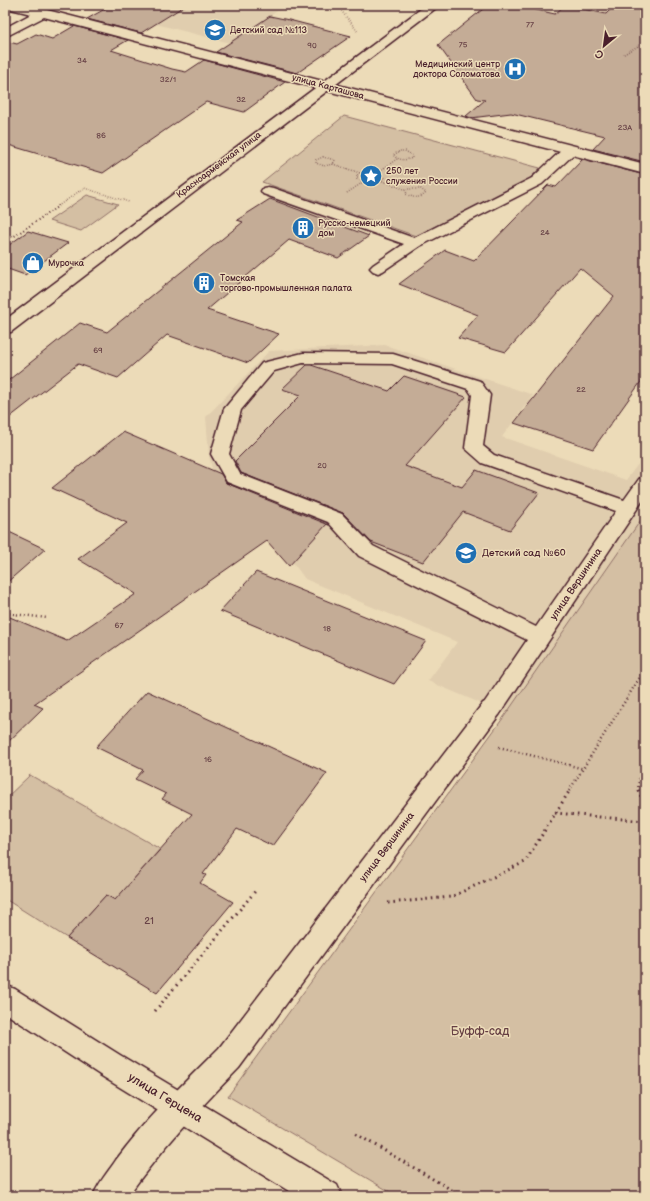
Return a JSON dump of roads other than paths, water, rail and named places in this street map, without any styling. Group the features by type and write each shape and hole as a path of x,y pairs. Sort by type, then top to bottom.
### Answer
{"street":[{"name":"улица Карташова","path":"11,5 645,169"},
{"name":"Красноармейская улица","path":"5,328 434,5"},
{"path":"5,34 43,13"},
{"name":"улица Вершинина","path":"109,1196 140,1153 180,1108 229,1058 491,708"},
{"name":"улица Герцена","path":"5,998 180,1108 326,1196"}],"lane":[{"path":"378,268 415,243 537,181 570,150"},
{"path":"268,191 415,243"},
{"path":"540,637 366,551 335,518 233,478 220,454 233,409 268,367 303,358 393,359 474,385 481,395 474,448 488,459 628,508"},
{"name":"улица Вершинина","path":"491,708 645,483"}],"place":[{"name":"Детский сад №113","path":"215,30"},
{"name":"Медицинский центр доктора Соломатова","path":"515,69"},
{"name":"250 лет служения России","path":"371,176"},
{"name":"Русско-немецкий дом","path":"303,228"},
{"name":"Мурочка","path":"33,263"},
{"name":"Томская торгово-промышленная палата","path":"204,283"},
{"name":"Детский сад №60","path":"466,553"}],"park label":[{"name":"Буфф-сад","path":"480,1031"}]}
